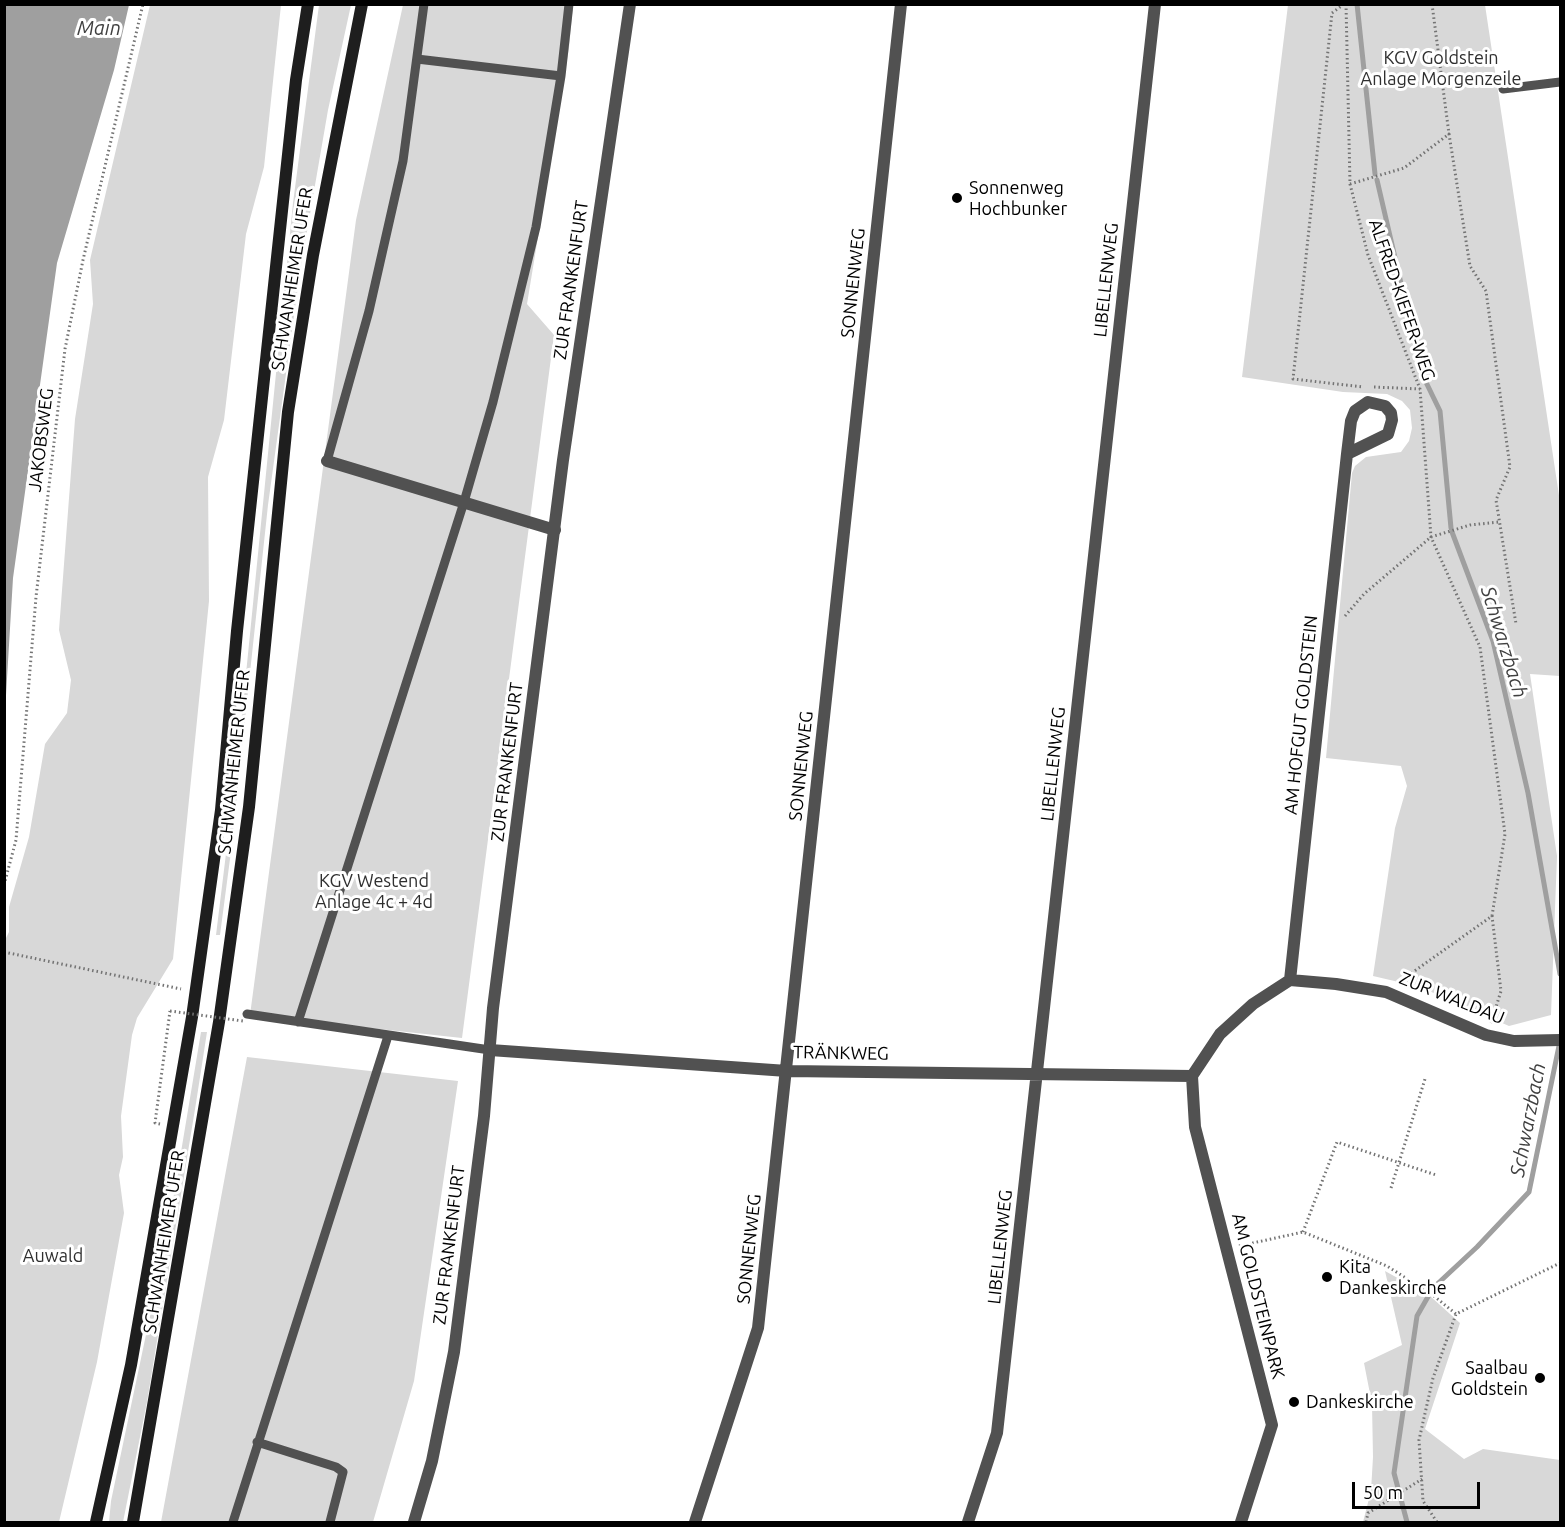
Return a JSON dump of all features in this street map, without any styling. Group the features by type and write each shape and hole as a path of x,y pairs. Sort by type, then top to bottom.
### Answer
{"main road":[{"name":"SCHWANHEIMER UFER","path":"96,1522 131,1365 194,1006 221,810 237,631 296,80 308,4"},
{"name":"SCHWANHEIMER UFER","path":"133,1522 163,1359 224,988 249,807 288,412 315,244 362,4"}],"street":[{"name":"ZUR FRANKENFURT","path":"414,1522 432,1461 454,1352 555,530 630,4"},
{"name":"SONNENWEG","path":"694,1522 758,1328 901,4"},
{"name":"LIBELLENWEG","path":"968,1522 998,1433 1155,4"},
{"name":"AM HOFGUT GOLDSTEIN","path":"1290,981 1328,635 1347,454 1351,420 1355,411 1368,402 1384,406 1391,413 1392,420 1388,434 1347,454"},
{"path":"327,460 555,530"},
{"path":"1192,1076 1220,1034 1253,1004 1290,981"},
{"name":"ZUR WALDAU","path":"1290,981 1336,984 1386,992 1486,1035 1514,1041 1555,1040"},
{"name":"TRÄNKWEG","path":"490,1050 787,1071 1037,1072 1192,1076"},
{"name":"AM GOLDSTEINPARK","path":"1192,1076 1195,1127 1272,1425 1241,1522"}],"lane":[{"path":"327,460 369,310 403,160 424,4"},
{"path":"298,1022 464,502 493,402 531,249 561,76 569,4"},
{"path":"417,59 561,76"},
{"path":"1503,89 1560,82"},
{"path":"245,1018 298,1022 490,1050"},
{"path":"233,1522 388,1036"},
{"path":"257,1442 336,1467 343,1472 330,1522"}],"path":[{"name":"JAKOBSWEG","path":"4,885 16,840 36,597 65,349 83,260 142,4"},
{"name":"ALFRED-KIEFER-WEG","path":"1345,4 1350,184 1368,255 1420,389 1431,537 1480,647 1505,834 1492,916 1501,991 1486,1035"},
{"path":"1345,4 1332,13 1293,379 1343,386 1420,389"},
{"path":"1432,4 1470,267 1486,291 1510,467 1496,500 1516,624"},
{"path":"1350,184 1404,168 1449,134"},
{"path":"1328,635 1364,594 1431,537 1470,525 1499,522"},
{"path":"1386,992 1492,916"},
{"path":"4,952 181,988 179,1000"},
{"path":"155,1123 170,1011 245,1018"},
{"path":"176,1023 177,1011"},
{"path":"1391,1188 1425,1079"},
{"path":"160,1124 162,1118"},
{"path":"1302,1232 1337,1142 1436,1175"},
{"path":"1228,1248 1302,1232 1387,1266 1434,1296 1456,1314"},
{"path":"1437,1522 1424,1501 1419,1440 1433,1378 1456,1314 1560,1263"},
{"path":"1366,1522 1368,1513 1405,1492 1422,1479"}],"green space":[{"name":"Auwald","path":"150,5 281,5 264,167 246,234 224,420 208,477 209,601 173,959 137,1018 132,1035 121,1116 123,1157 119,1175 124,1213 97,1362 59,1522 5,1522 5,940 9,932 9,907 29,837 45,744 67,713 71,680 59,630 75,419 93,304 90,260"},
{"path":"319,5 351,5 328,110 300,272 268,505 230,859 220,935 216,935 237,764 293,203"},
{"name":"KGV Westend Anlage 4c + 4d","path":"403,5 573,5 569,48 527,304 554,335 462,1038 250,1015 356,220"},
{"name":"KGV Goldstein Anlage Morgenzeile","path":"1288,5 1485,5 1560,502 1560,676 1530,674 1557,856 1551,1015 1509,1026 1420,987 1373,976 1395,828 1407,786 1401,766 1326,758 1352,473 1355,466 1366,457 1401,452 1409,441 1412,428 1410,410 1402,401 1387,394 1343,392 1242,377"},
{"path":"201,1032 207,1032 147,1402 123,1522 109,1522 111,1501 168,1230"},
{"path":"247,1057 458,1081 414,1381 373,1522 161,1522"},
{"path":"1385,1271 1430,1296 1460,1323 1425,1429 1464,1459 1483,1449 1560,1460 1560,1522 1363,1522 1371,1491 1373,1457 1372,1404 1364,1363 1402,1345"}],"water":[{"name":"Main","path":"5,4 129,5 114,70 57,263 13,578 5,712"}],"waterway":[{"name":"Schwarzbach","path":"1357,4 1375,174"},
{"name":"Schwarzbach","path":"1377,180 1422,374 1440,411 1451,528"},
{"name":"Schwarzbach","path":"1452,532 1493,641 1528,793 1560,974"},
{"name":"Schwarzbach","path":"1407,1522 1394,1473 1417,1316 1433,1288 1477,1247 1529,1192 1560,1041"}],"place":[{"name":"Sonnenweg Hochbunker","path":"957,198"},
{"name":"Kita Dankeskirche","path":"1327,1277"},
{"name":"Saalbau Goldstein","path":"1540,1378"},
{"name":"Dankeskirche","path":"1294,1402"}]}
